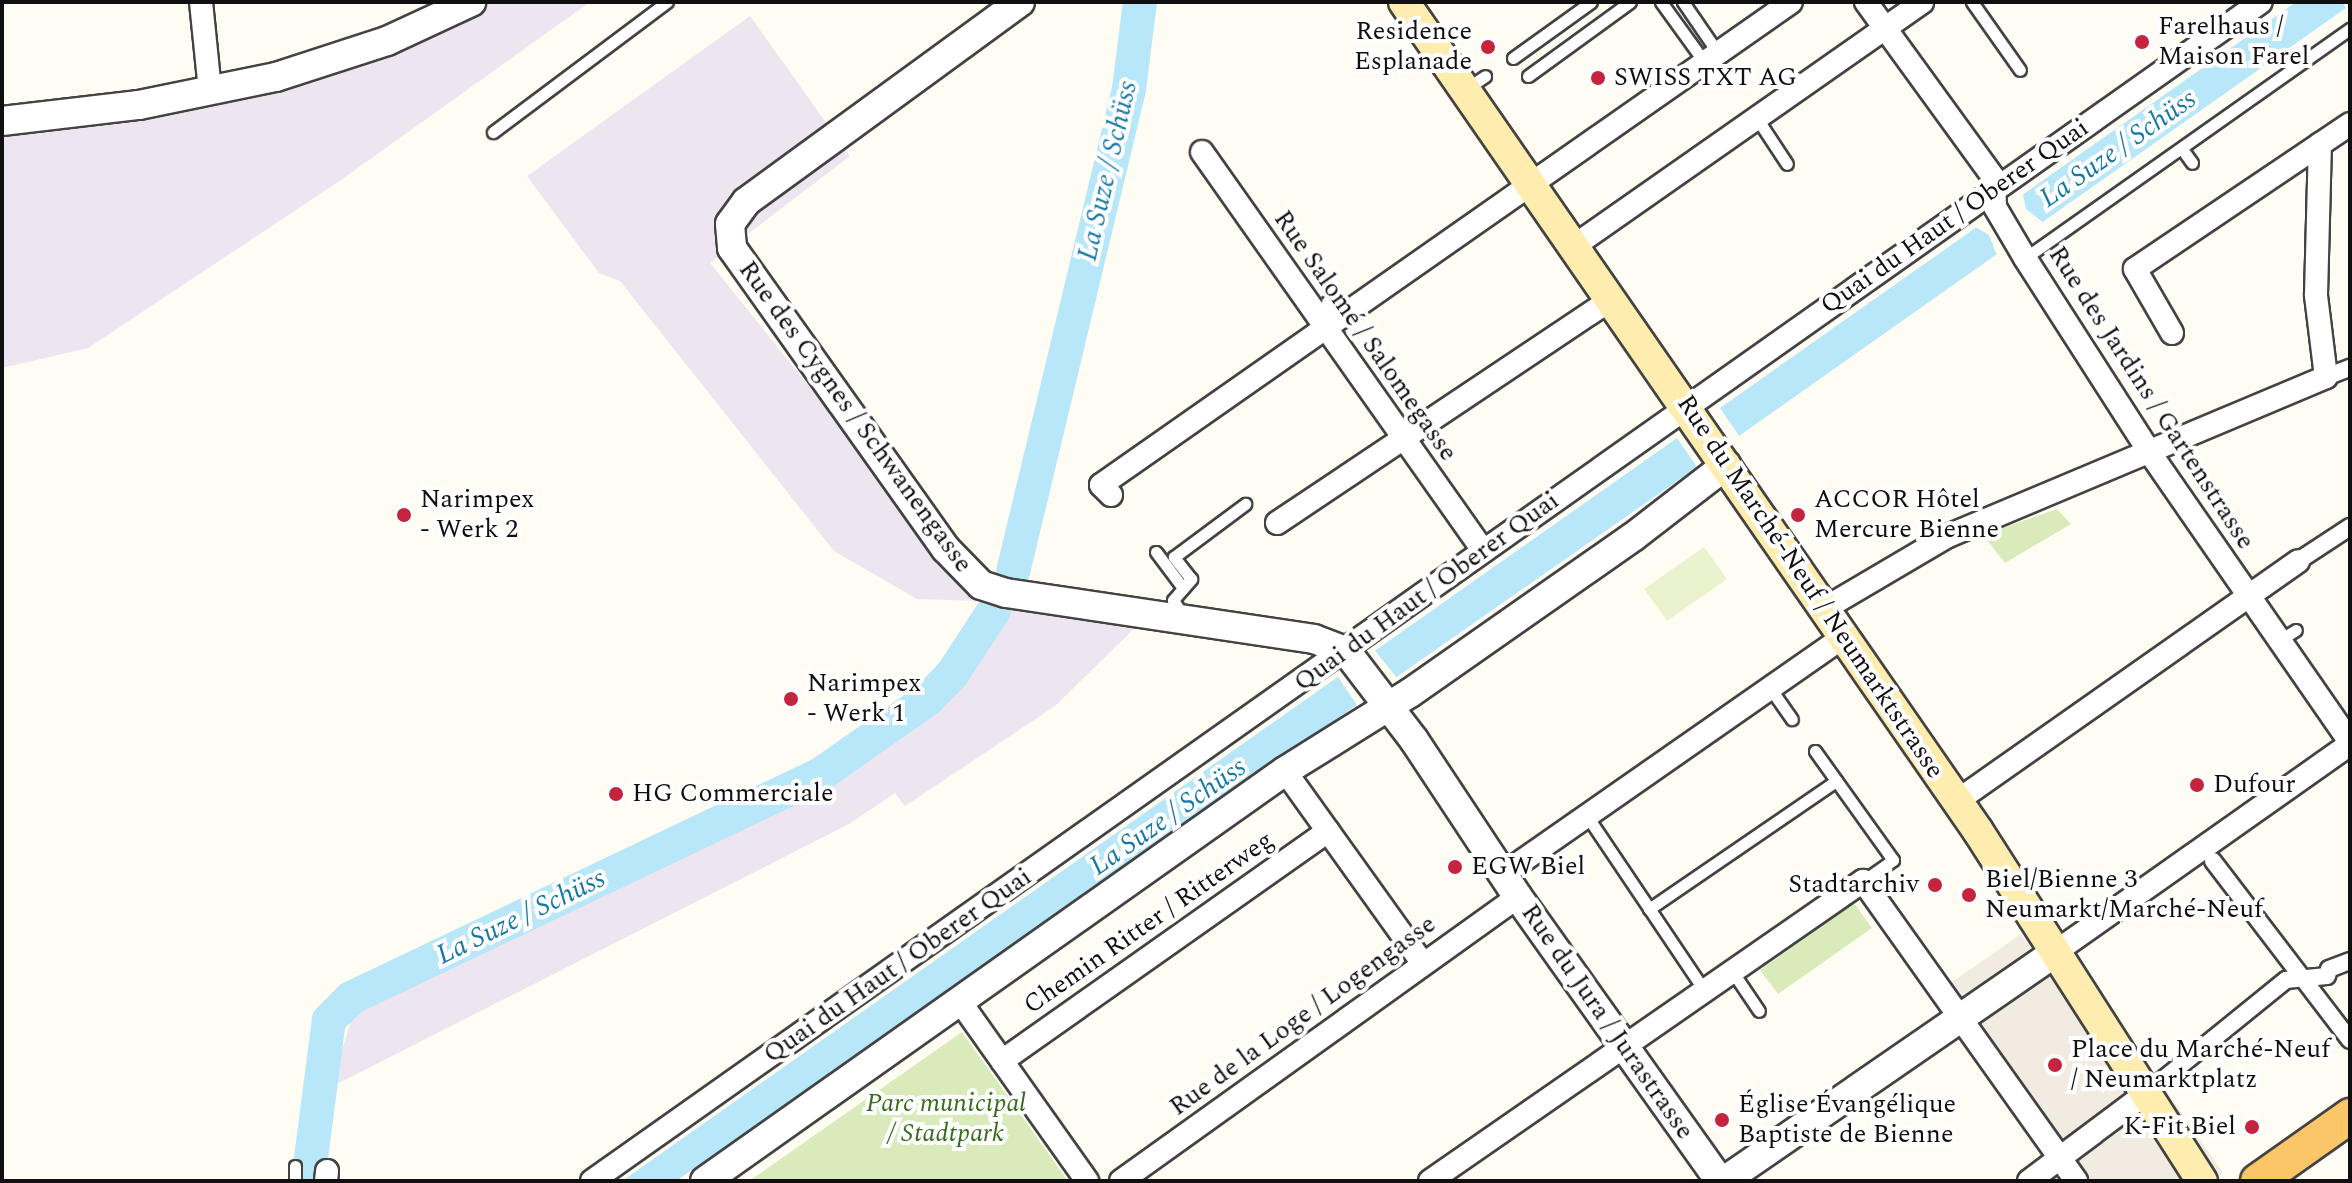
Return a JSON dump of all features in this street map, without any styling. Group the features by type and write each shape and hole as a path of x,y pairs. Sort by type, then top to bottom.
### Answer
{"main road":[{"name":"Rue du Marché-Neuf / Neumarktstrasse","path":"1404,2 1481,94 1531,183 1957,801 2202,1181"},
{"path":"2258,1181 2350,1116"}],"street":[{"path":"201,2 210,91"},
{"path":"2,121 79,114 210,91 337,59 471,2"},
{"name":"Rue des Cygnes / Schwanengasse","path":"1020,2 746,202 733,216 729,232 738,256 946,549 986,587 1187,621"},
{"path":"1111,495 1101,485 1333,326 1791,2"},
{"name":"Rue des Jardins / Gartenstrasse","path":"1866,2 1994,178 1995,199 2021,252 2150,453 2248,594 2289,634 2350,743"},
{"path":"1574,246 1922,2"},
{"name":"Quai du Haut / Oberer Quai","path":"592,1181 1350,656 1483,551 1995,199 2261,2"},
{"path":"2172,333 2135,269 2224,202 2350,124"},
{"path":"2320,144 2316,295 2326,377"},
{"name":"Rue Salomé / Salomegasse","path":"1202,152 1309,306 1333,326 1403,440 1483,551"},
{"path":"1277,523 1611,299"},
{"path":"1824,609 1948,536 2350,368"},
{"path":"705,1181 1384,699 1633,537 1724,462"},
{"path":"1957,801 2248,594 2350,527"},
{"path":"1187,621 1314,639 1350,656"},
{"name":"Rue de la Loge / Logengasse","path":"1121,1181 1423,964 1587,816 1843,637"},
{"name":"Rue du Jura / Jurastrasse","path":"1350,656 1384,699 1624,1047 1722,1181"},
{"path":"1722,1181 2054,953 2209,855 2350,743"},
{"path":"1285,771 1423,964"},
{"name":"Chemin Ritter / Ritterweg","path":"1002,1061 1328,831"},
{"path":"2209,855 2350,1040"},
{"path":"1430,1181 1863,881 2076,1181"},
{"path":"2029,1181 2144,1095 2286,980 2327,976 2329,969 2347,963"},
{"path":"959,1000 1087,1181"}],"lane":[{"path":"493,132 667,2"},
{"path":"1513,58 1591,2"},
{"path":"1528,76 1630,2"},
{"path":"1661,2 1711,58"},
{"path":"1683,2 1711,58"},
{"path":"1972,2 2020,70"},
{"path":"2021,252 2182,149 2350,29"},
{"path":"1756,117 1787,164"},
{"path":"2182,149 2192,163"},
{"path":"1187,621 1173,600 1191,579 1174,557 1245,504"},
{"path":"1156,552 1183,588"},
{"path":"1770,688 1792,719"},
{"path":"1815,751 1893,860 1863,881"},
{"path":"1649,909 1836,781"},
{"path":"1587,816 1704,990"},
{"path":"1732,971 1759,1011"},
{"path":"295,1166 295,1181"}],"shaded area":[{"path":"482,2 590,2 341,180 88,348 2,368 2,127 83,121"},
{"path":"750,16 850,156 710,263 981,601 917,599 834,551 620,281 599,273 527,176"},
{"path":"981,601 1139,624 1055,706 905,806 895,793 849,824 331,1087 355,1007 826,780 955,687 1003,616"},
{"path":"2021,934 2048,974 2074,956 2223,1173 2212,1181 2080,1181 1942,989"}],"green space":[{"path":"2057,509 2071,524 2005,563 1983,535"},
{"path":"1704,547 1727,579 1667,621 1644,589"},
{"path":"1854,903 1872,928 1778,994 1760,970"},
{"name":"Parc municipal / Stadtpark","path":"962,1032 1068,1181 749,1181"}],"water":[{"path":"2296,2 2342,2 2346,8 1739,436 1720,408"},
{"path":"1677,438 1697,467 676,1181 622,1181"}],"pier":[{"path":"2022,190 2026,209 2045,224 1998,258 1989,235 1972,225"},
{"path":"1373,648 1397,678 1357,705 1336,674"}],"waterway":[{"name":"La Suze / Schüss","path":"1013,572 1129,89 1140,2"},
{"name":"La Suze / Schüss","path":"308,1181 329,1020 351,998 821,774 928,699 953,673 994,610"}],"place":[{"name":"Farelhaus / Maison Farel","path":"2142,42"},
{"name":"Residence Esplanade","path":"1488,47"},
{"name":"SWISS TXT AG","path":"1598,78"},
{"name":"Narimpex - Werk 2","path":"404,515"},
{"name":"ACCOR Hôtel Mercure Bienne","path":"1798,515"},
{"name":"Narimpex - Werk 1","path":"791,699"},
{"name":"Dufour","path":"2197,785"},
{"name":"HG Commerciale","path":"616,794"},
{"name":"EGW Biel","path":"1455,867"},
{"name":"Stadtarchiv","path":"1935,885"},
{"name":"Biel/Bienne 3 Neumarkt/Marché-Neuf","path":"1969,895"},
{"name":"Place du Marché-Neuf / Neumarktplatz","path":"2055,1065"},
{"name":"Église Évangélique Baptiste de Bienne","path":"1722,1120"},
{"name":"K-Fit Biel","path":"2252,1127"}]}
